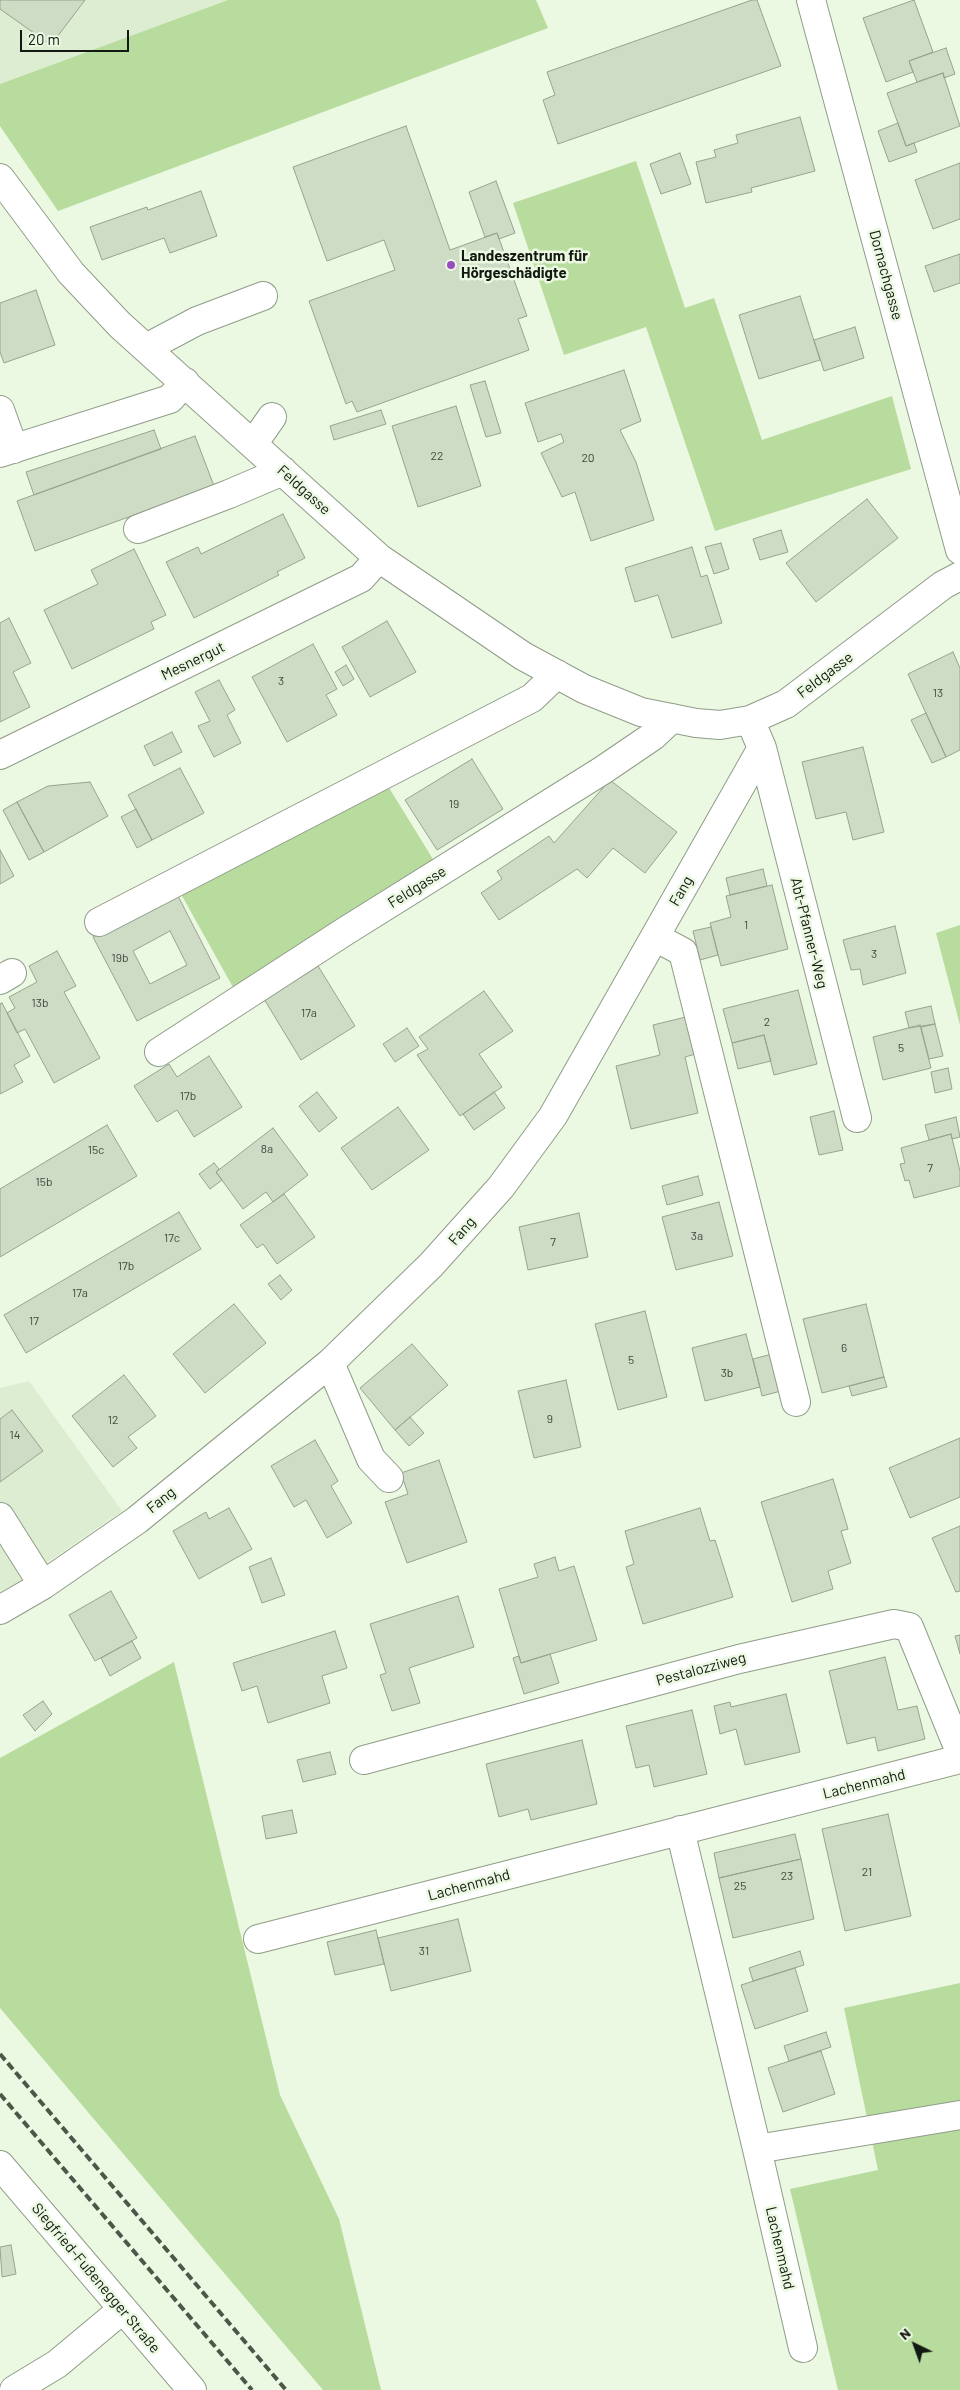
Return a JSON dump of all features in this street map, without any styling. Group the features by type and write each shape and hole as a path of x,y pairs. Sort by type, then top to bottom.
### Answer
{"street":[{"name":"Dornachgasse","path":"811,0 960,550"},
{"name":"Feldgasse","path":"0,178 71,272 120,325 380,558 477,626 584,689 641,712 672,718 720,725 750,720 786,704 943,585 960,576"},
{"path":"146,348 197,321 263,296"},
{"path":"0,410 7,451 170,399 185,382"},
{"path":"253,444 272,417"},
{"path":"138,529 283,471"},
{"name":"Mesnergut","path":"0,755 360,578 380,558"},
{"path":"99,922 532,698 557,674"},
{"name":"Feldgasse","path":"159,1052 344,932 603,770 653,736 672,718"},
{"path":"750,720 762,748"},
{"name":"Fang","path":"0,1610 43,1585 137,1520 330,1363 432,1265 501,1187 553,1116 762,748"},
{"name":"Abt-Pfanner-Weg","path":"762,748 857,1118"},
{"path":"655,937 683,952 796,1402"},
{"path":"330,1363 371,1459 389,1478"},
{"path":"0,1517 43,1585"},
{"name":"Pestalozziweg","path":"364,1760 739,1659 894,1624 909,1627 960,1752"},
{"name":"Lachenmahd","path":"258,1939 960,1758"},
{"name":"Lachenmahd","path":"680,1830 803,2348"},
{"path":"757,2148 960,2115"},
{"name":"Siegfried-Fußenegger Straße","path":"0,2165 192,2390"},
{"path":"14,2390 57,2364 123,2309"}],"shaded area":[{"path":"0,0 228,0 0,84"},
{"path":"29,1381 122,1511 0,1595 0,1388"}],"green space":[{"path":"228,0 536,0 548,28 58,211 0,126 0,84"},
{"path":"636,161 685,308 714,298 762,440 892,396 911,469 715,531 646,327 564,355 513,203"},
{"path":"386,783 436,864 234,989 181,894"},
{"path":"960,925 960,1025 936,933"},
{"path":"174,1662 280,2095 339,2219 381,2390 323,2390 0,2008 0,1758"},
{"path":"960,1983 960,2390 838,2390 790,2189 878,2170 844,2008"}],"building":[{"path":"0,0 85,0 51,45 0,9"},
{"path":"752,0 757,0 781,66 558,144 543,100 555,95 547,72"},
{"path":"914,0 933,52 909,61 913,72 886,82 863,18"},
{"path":"946,48 955,74 944,78 943,73 917,82 909,61"},
{"path":"943,73 960,126 906,146 887,93"},
{"path":"800,117 815,171 751,188 752,192 706,203 696,162 716,157 714,150 738,143 736,135"},
{"path":"898,123 906,146 914,143 917,152 889,162 878,131"},
{"name":"Landeszentrum für Hörgeschädigte","path":"406,126 450,250 497,233 527,316 518,319 529,350 357,412 352,401 346,404 309,301 395,270 384,240 327,261 293,167"},
{"path":"680,153 691,184 661,194 650,164"},
{"path":"960,163 960,219 933,229 915,180"},
{"path":"496,181 515,233 499,239 497,233 485,237 469,192"},
{"path":"201,191 217,236 170,253 164,238 102,260 90,227 147,207 148,210"},
{"path":"960,254 960,283 934,292 925,266"},
{"path":"36,290 55,345 4,363 0,352 0,303"},
{"path":"800,296 820,360 759,379 739,315"},
{"path":"855,327 864,358 824,371 814,340"},
{"path":"624,370 641,421 620,430 636,462 654,520 591,541 575,492 562,497 541,453 564,442 561,434 538,442 525,403"},
{"path":"485,381 501,433 486,437 470,385"},
{"path":"456,406 481,486 418,507 392,426"},
{"path":"381,410 386,424 334,440 330,426"},
{"path":"154,430 161,449 34,495 26,472"},
{"path":"195,436 214,486 35,551 17,501"},
{"path":"867,499 898,538 816,602 786,563"},
{"path":"283,514 305,558 277,572 279,575 194,618 166,562 198,547 201,554"},
{"path":"781,530 788,552 760,560 753,539"},
{"path":"721,543 729,569 714,574 705,547"},
{"path":"692,547 701,577 707,575 722,623 672,638 658,595 635,602 625,568"},
{"path":"134,549 166,615 151,622 154,629 72,669 44,610 98,584 91,570"},
{"path":"9,618 31,663 13,672 30,707 0,722 0,623"},
{"path":"387,621 416,672 370,697 342,647"},
{"path":"313,644 337,689 326,695 337,715 287,742 252,677"},
{"path":"953,652 960,668 960,750 946,757 908,674"},
{"path":"346,665 354,679 343,686 335,672"},
{"path":"219,680 235,710 227,715 241,743 214,757 198,726 210,721 195,692"},
{"path":"926,713 946,757 932,763 911,720"},
{"path":"172,732 182,752 154,766 144,746"},
{"path":"863,747 884,832 853,840 846,812 816,819 802,762"},
{"path":"472,759 503,809 437,850 405,800"},
{"path":"180,768 204,813 152,840 128,795"},
{"path":"610,780 677,832 645,873 613,848 587,878 577,869 499,920 481,893 502,879 497,871 549,836 554,843"},
{"path":"90,782 108,816 44,852 17,802 48,786"},
{"path":"17,802 44,852 29,860 3,810"},
{"path":"136,809 152,840 137,848 121,817"},
{"path":"0,850 14,876 0,884"},
{"path":"763,869 767,886 730,895 726,878"},
{"path":"772,885 788,949 721,966 710,923 731,917 726,896"},
{"path":"177,894 220,978 137,1021 93,937","holes":["170,931 187,965 150,984 133,951"]},
{"path":"895,926 906,973 863,985 860,969 851,970 843,940"},
{"path":"711,927 718,955 700,960 693,931"},
{"path":"57,951 76,986 64,992 100,1058 54,1083 25,1029 17,1033 7,1013 15,1008 9,997 37,982 29,966"},
{"path":"318,966 355,1026 301,1060 264,999"},
{"path":"798,990 817,1064 774,1075 764,1035 732,1043 723,1009"},
{"path":"484,991 513,1031 479,1054 502,1087 460,1116 417,1055 428,1049 419,1037"},
{"path":"2,1003 30,1056 14,1065 23,1082 0,1094 0,1004"},
{"path":"931,1006 935,1024 909,1028 905,1012"},
{"path":"690,1016 699,1053 685,1057 698,1113 631,1129 616,1066 660,1055 653,1025"},
{"path":"935,1024 943,1056 929,1059 921,1027"},
{"path":"920,1025 931,1068 883,1080 873,1037"},
{"path":"407,1028 419,1046 395,1062 383,1044"},
{"path":"764,1035 771,1061 738,1069 732,1043"},
{"path":"209,1056 242,1107 194,1137 177,1110 157,1122 134,1086 169,1064 177,1077"},
{"path":"948,1068 952,1089 935,1093 931,1072"},
{"path":"317,1092 337,1118 319,1132 299,1106"},
{"path":"494,1092 505,1108 474,1130 463,1114"},
{"path":"398,1107 429,1150 372,1190 341,1148"},
{"path":"834,1111 843,1150 819,1155 810,1117"},
{"path":"956,1117 960,1137 952,1139 951,1134 929,1140 925,1125"},
{"path":"107,1125 137,1176 0,1257 0,1189"},
{"path":"273,1128 308,1175 273,1202 266,1192 243,1209 216,1172"},
{"path":"951,1134 960,1171 960,1186 914,1198 909,1180 905,1181 900,1164 905,1163 901,1148"},
{"path":"214,1163 219,1169 216,1172 222,1180 210,1189 199,1174"},
{"path":"698,1176 703,1195 667,1205 662,1186"},
{"path":"284,1194 315,1237 277,1264 263,1244 257,1248 240,1225"},
{"path":"719,1202 733,1256 676,1270 662,1217"},
{"path":"179,1212 201,1249 26,1353 4,1315"},
{"path":"579,1213 588,1257 528,1270 519,1227"},
{"path":"280,1275 292,1290 281,1300 268,1284"},
{"path":"234,1304 266,1343 205,1393 173,1354"},
{"path":"866,1304 884,1377 822,1393 803,1319"},
{"path":"645,1311 667,1397 618,1410 595,1324"},
{"path":"746,1334 760,1387 705,1401 692,1348"},
{"path":"412,1344 448,1385 395,1430 360,1388"},
{"path":"772,1354 781,1391 762,1396 753,1359"},
{"path":"124,1375 156,1416 128,1437 137,1448 113,1467 72,1416"},
{"path":"884,1377 887,1387 852,1396 849,1386"},
{"path":"566,1380 581,1447 534,1458 518,1391"},
{"path":"12,1410 43,1451 0,1482 0,1419"},
{"path":"410,1417 424,1433 409,1446 395,1430"},
{"path":"960,1438 960,1497 910,1518 889,1468"},
{"path":"315,1440 338,1481 331,1486 352,1523 327,1538 306,1500 294,1507 271,1466"},
{"path":"439,1460 467,1542 407,1563 385,1502 408,1494 401,1473"},
{"path":"833,1479 848,1529 841,1531 851,1563 828,1571 833,1589 792,1602 761,1502"},
{"path":"229,1508 252,1549 199,1579 173,1531 206,1512 209,1519"},
{"path":"700,1508 710,1541 715,1540 733,1597 643,1624 626,1567 634,1564 625,1531"},
{"path":"960,1526 960,1591 956,1592 932,1538"},
{"path":"555,1557 559,1571 574,1566 597,1640 521,1663 499,1589 538,1577 534,1564"},
{"path":"271,1558 285,1595 262,1603 249,1567"},
{"path":"111,1591 137,1638 95,1661 69,1615"},
{"path":"458,1596 474,1647 409,1668 420,1703 392,1711 380,1675 386,1673 370,1624"},
{"path":"335,1631 347,1668 322,1676 330,1703 268,1723 257,1686 242,1691 233,1663"},
{"path":"960,1635 960,1654 955,1636"},
{"path":"132,1641 141,1658 110,1676 101,1658"},
{"path":"550,1654 559,1683 524,1694 513,1658 519,1656 521,1663"},
{"path":"885,1657 898,1710 917,1706 925,1739 878,1751 875,1737 847,1744 829,1671"},
{"path":"786,1694 800,1752 745,1765 736,1729 720,1734 714,1706 730,1702 731,1707"},
{"path":"43,1701 52,1714 35,1731 23,1715"},
{"path":"692,1710 707,1774 654,1787 649,1765 636,1768 626,1726"},
{"path":"582,1740 597,1804 531,1820 528,1809 499,1817 486,1764"},
{"path":"330,1752 336,1774 303,1782 297,1760"},
{"path":"292,1810 297,1833 266,1839 262,1816"},
{"path":"888,1814 911,1916 845,1931 822,1829"},
{"path":"795,1834 801,1859 719,1878 714,1853"},
{"path":"801,1859 814,1919 733,1938 719,1878"},
{"path":"458,1919 471,1971 391,1991 378,1938"},
{"path":"376,1930 384,1964 335,1975 327,1942"},
{"path":"800,1951 804,1965 753,1981 749,1968"},
{"path":"795,1968 808,2011 755,2029 741,1985"},
{"path":"826,2032 831,2047 789,2061 784,2046"},
{"path":"821,2051 835,2094 783,2112 768,2068"},
{"path":"11,2245 16,2274 2,2277 0,2247"}],"railway":[{"path":"0,2054 286,2390"},
{"path":"0,2094 252,2390"}],"place":[{"name":"Landeszentrum für Hörgeschädigte","path":"451,265"}]}
